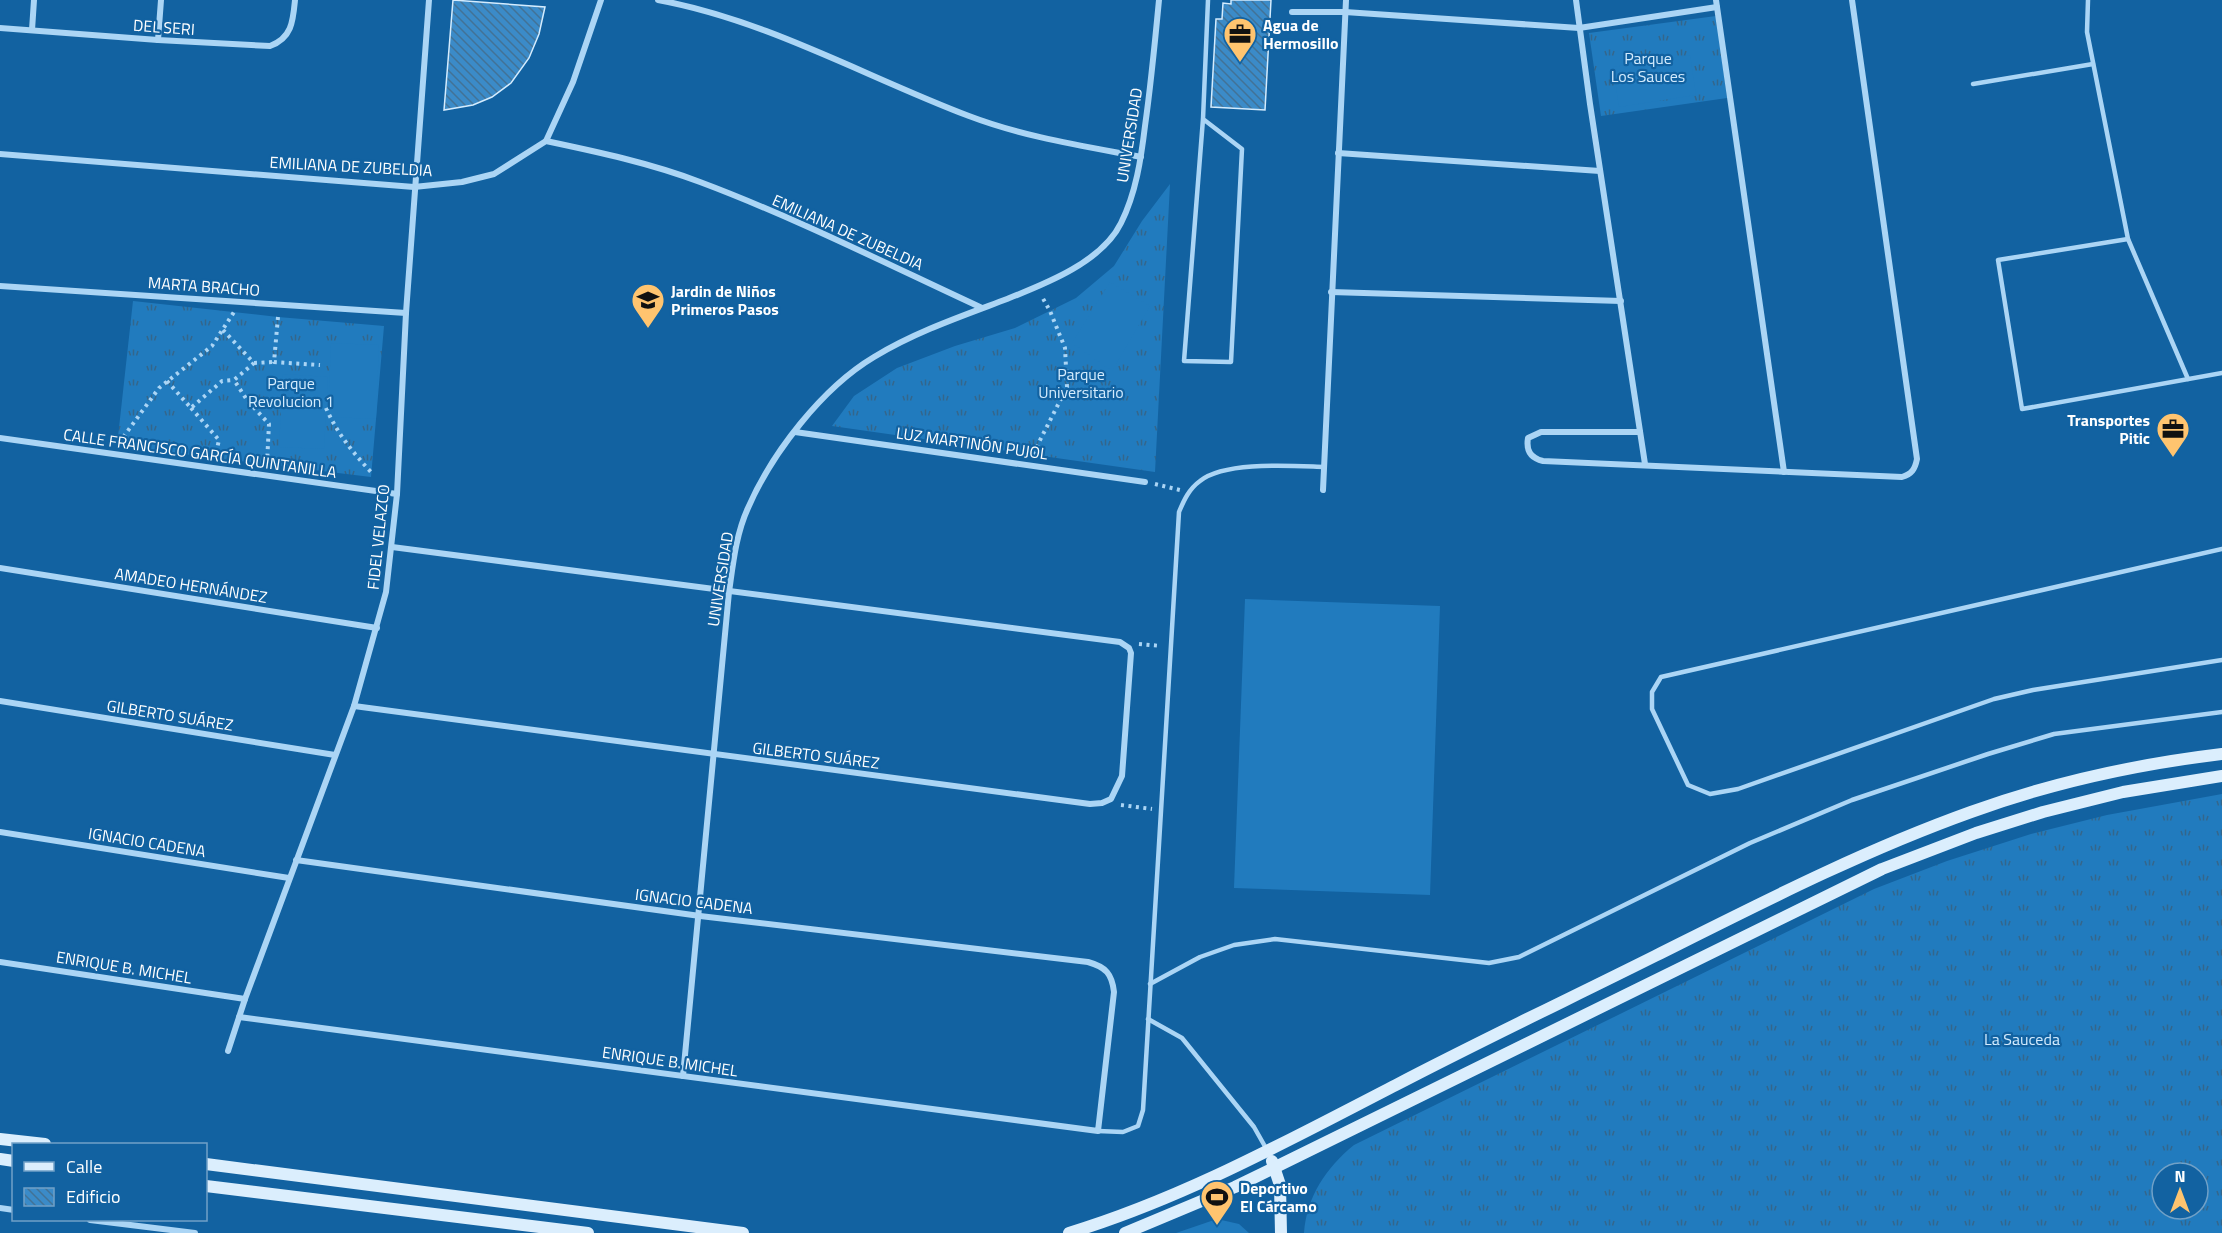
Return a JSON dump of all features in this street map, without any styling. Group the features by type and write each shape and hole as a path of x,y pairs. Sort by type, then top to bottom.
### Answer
{"main road":[{"path":"1069,1233 1119,1218 1168,1198 1268,1151 1421,1071 1857,857 1972,811 2044,790 2113,772 2222,754"},
{"path":"1125,1233 1235,1187 1882,869 1976,833 2043,812 2122,792 2222,776"},
{"path":"0,1139 36,1143"},
{"path":"1268,1151 1280,1185 1281,1233"},
{"path":"207,1164 743,1233"},
{"path":"207,1185 588,1233"}],"street":[{"path":"32,30 34,0"},
{"path":"158,40 161,0"},
{"name":"DEL SERI","path":"0,28 270,46 280,43 286,36 293,16 295,0"},
{"name":"FIDEL VELAZCO","path":"228,1051 289,878 354,706 386,592 397,494 414,186 429,0"},
{"path":"546,141 573,82 601,0"},
{"path":"658,0 713,12 751,25 946,107 1002,128 1036,137 1141,157"},
{"name":"UNIVERSIDAD","path":"683,1076 729,592 735,547 747,509 768,470 795,432 835,387 873,357 928,329 1036,288 1078,266 1106,244 1121,224 1132,195 1141,157 1158,0"},
{"path":"1323,490 1346,0"},
{"path":"1576,0 1645,464"},
{"path":"1640,432 1541,432 1528,438 1527,444 1532,456 1543,461 1902,477 1909,475 1916,464 1852,0"},
{"path":"1292,12 1345,12 1580,28 1717,4 1784,472"},
{"name":"EMILIANA DE ZUBELDIA","path":"0,154 414,186 462,182 494,174 546,141 632,161 699,182 982,308"},
{"path":"1338,153 1600,171"},
{"name":"MARTA BRACHO","path":"0,286 406,313"},
{"path":"1331,292 1621,301"},
{"name":"LUZ MARTINÓN PUJOL","path":"795,432 1145,482"},
{"name":"CALLE FRANCISCO GARCÍA QUINTANILLA","path":"0,438 397,494"},
{"path":"392,547 1120,642 1129,648 1131,653 1122,776 1111,799 1102,803"},
{"name":"AMADEO HERNÁNDEZ","path":"0,568 377,628"},
{"name":"GILBERTO SUÁREZ","path":"0,701 335,755"},
{"name":"GILBERTO SUÁREZ","path":"354,706 1090,804 1102,803"},
{"name":"IGNACIO CADENA","path":"0,832 289,878"},
{"name":"IGNACIO CADENA","path":"296,860 699,916 1088,962 1101,966 1109,972 1114,992 1098,1131"},
{"name":"ENRIQUE B. MICHEL","path":"0,962 245,999"},
{"name":"ENRIQUE B. MICHEL","path":"239,1017 1098,1131"},
{"path":"98,1221 195,1233"},
{"path":"530,1233 549,1229"}],"lane":[{"path":"1203,119 1242,149 1231,362 1184,361 1203,119 1208,0"},
{"path":"2088,0 2087,32 2128,239 2188,379"},
{"path":"1973,84 2093,64"},
{"path":"2128,239 1998,260 2022,409 2222,373"},
{"path":"1098,1131 1124,1132 1138,1126 1143,1110 1179,512 1188,492 1202,479 1224,471 1258,466 1324,467"},
{"path":"2222,549 1661,677 1652,692 1652,708 1688,785 1710,794 1738,789 1994,699 2033,690 2222,660"},
{"path":"1150,984 1200,957 1234,945 1275,939 1489,963 1519,957 1750,843 1852,800 2054,734 2222,712"},
{"path":"1148,1019 1182,1038 1254,1127 1268,1151"}],"path":[{"path":"1026,465 1067,387 1065,348 1050,311 1036,288"},
{"path":"117,446 159,388 212,346 234,312"},
{"path":"274,362 278,317"},
{"path":"223,330 254,363"},
{"path":"191,408 222,381 234,380 254,363 320,365"},
{"path":"234,380 268,424 267,463"},
{"path":"167,381 219,440 215,457"},
{"path":"326,408 353,454 372,473"},
{"path":"1145,482 1188,492"},
{"path":"1120,642 1170,647"},
{"path":"1102,803 1161,810"}],"green space":[{"name":"Parque Los Sauces","path":"1716,16 1727,98 1601,116 1589,33"},
{"path":"1690,55 1696,95 1619,107 1613,67"},
{"name":"Parque Universitario","path":"1170,184 1155,472 832,426 854,396 897,368 955,346 1015,328 1076,298 1114,266 1142,221"},
{"path":"1110,282 1150,306 1112,371 1072,343"},
{"name":"Parque Revolucion 1","path":"133,301 384,326 371,477 117,446"},
{"path":"331,343 379,345 376,419 328,417"},
{"path":"283,374 328,377 324,449 279,447"},
{"path":"1245,599 1440,606 1430,895 1234,888"},
{"name":"La Sauceda","path":"2222,794 2222,1233 1304,1233 1309,1207 1320,1184 1335,1163 1354,1145 1874,889 1947,861 2031,834 2107,815"},
{"name":"Deportivo El Cárcamo","path":"1217,1219 1239,1224 1249,1233 1176,1233"}],"building":[{"path":"453,0 545,7 539,34 529,58 511,83 492,97 473,105 444,110"},
{"name":"Agua de Hermosillo","path":"1231,0 1271,0 1265,110 1211,107 1216,19 1222,19 1223,3 1231,4"}],"place":[{"name":"Agua de Hermosillo","path":"1240,63"},
{"name":"Jardin de Niños Primeros Pasos","path":"648,329"},
{"name":"Transportes Pitic","path":"2173,458"},
{"name":"Deportivo El Cárcamo","path":"1217,1226"}]}
